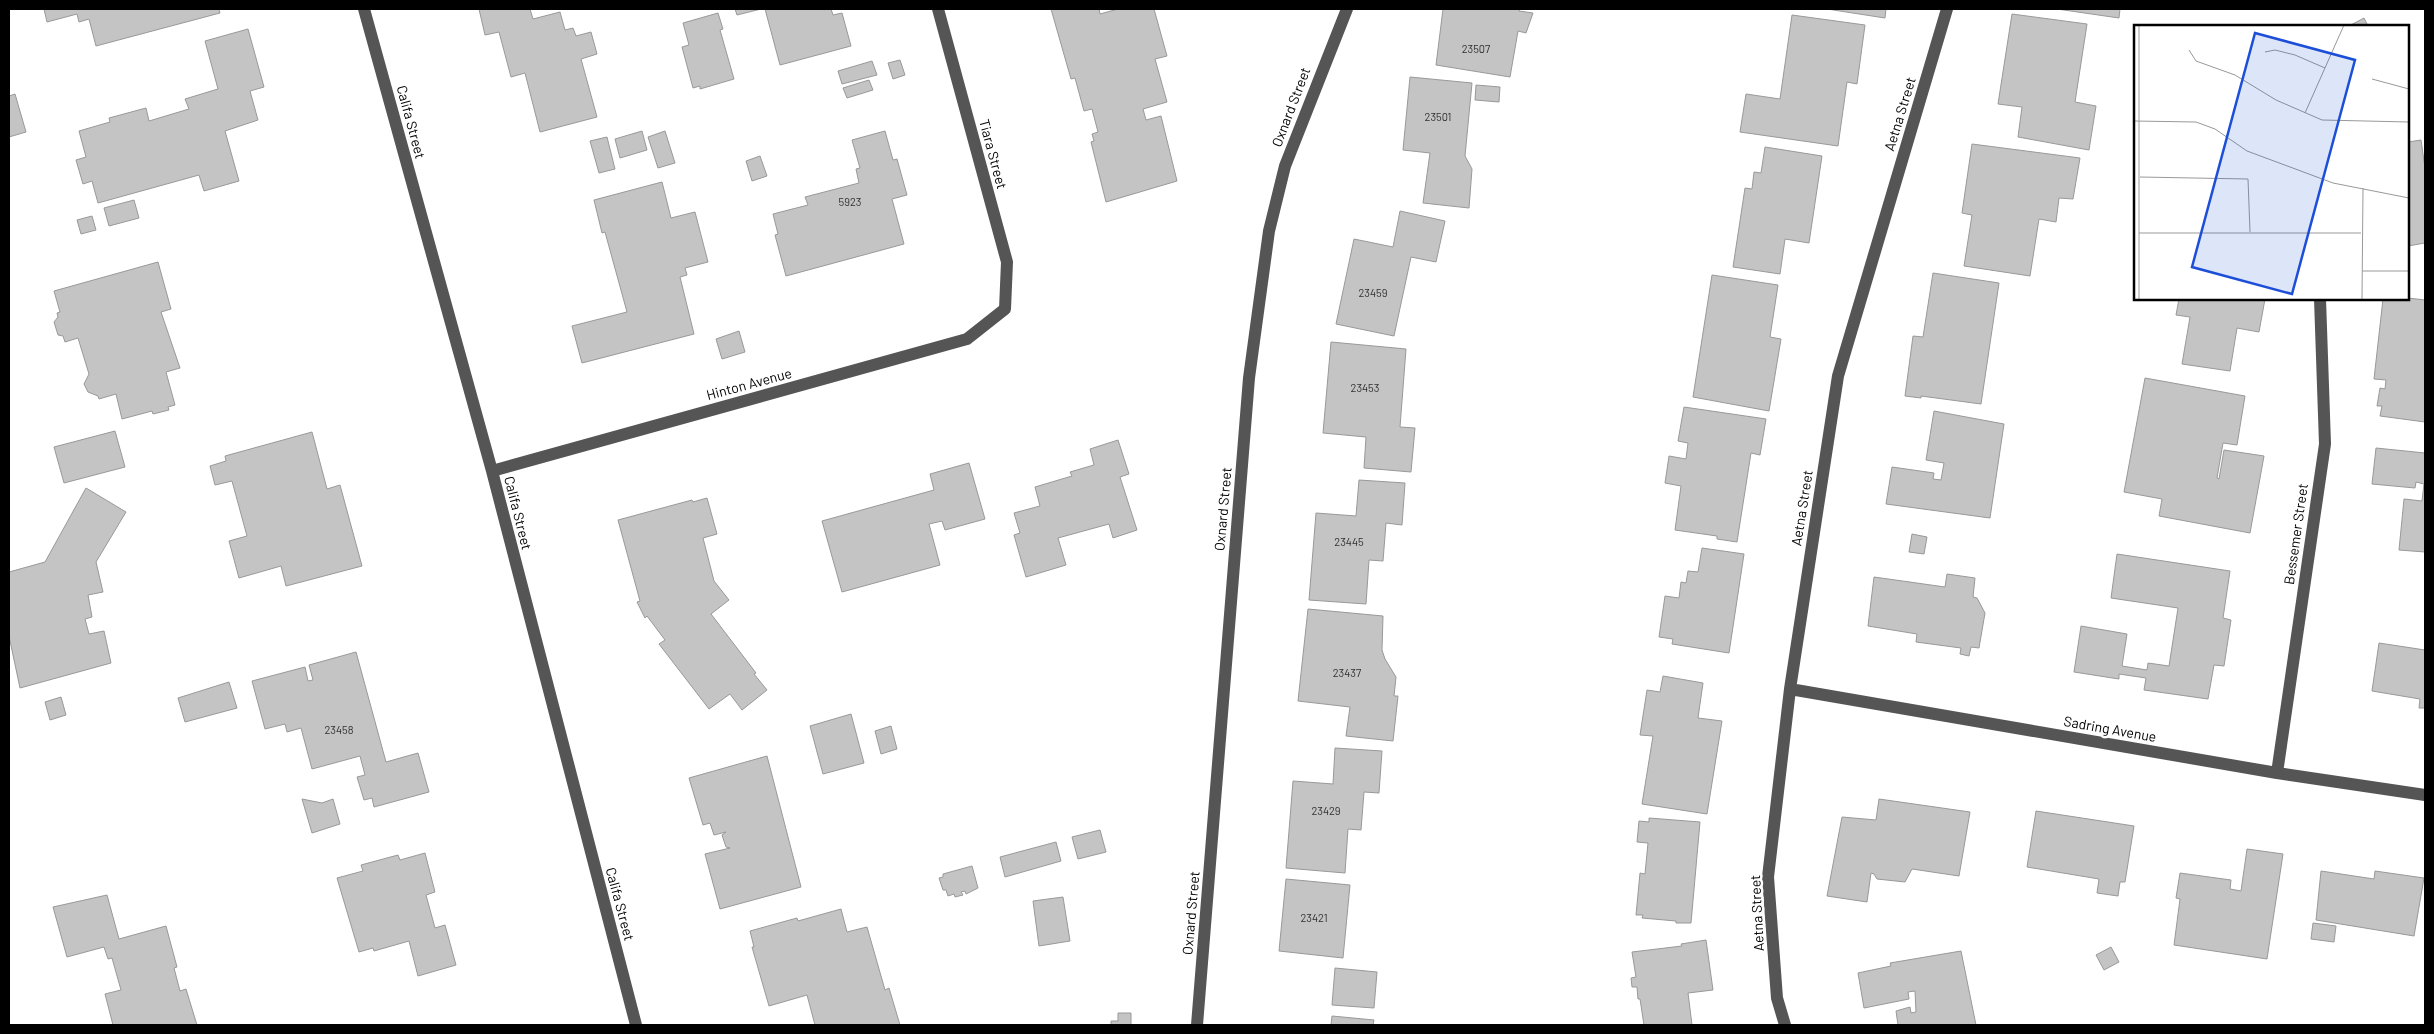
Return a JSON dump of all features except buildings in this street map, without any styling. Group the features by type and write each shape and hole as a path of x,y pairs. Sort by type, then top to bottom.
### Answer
{"street":[{"name":"Califa Street","path":"364,9 492,471 636,1025"},
{"name":"Tiara Street","path":"938,9 1006,262 1005,308"},
{"name":"Oxnard Street","path":"1197,1025 1249,378 1269,231 1285,166 1347,9"},
{"name":"Aetna Street","path":"1785,1025 1777,998 1768,877 1790,689 1838,376 1947,9"},
{"name":"Bessemer Street","path":"2277,773 2325,444 2320,300"},
{"name":"Hinton Avenue","path":"492,471 966,339 1005,308"},
{"name":"Sadring Avenue","path":"1790,689 2277,773 2425,795"}]}
